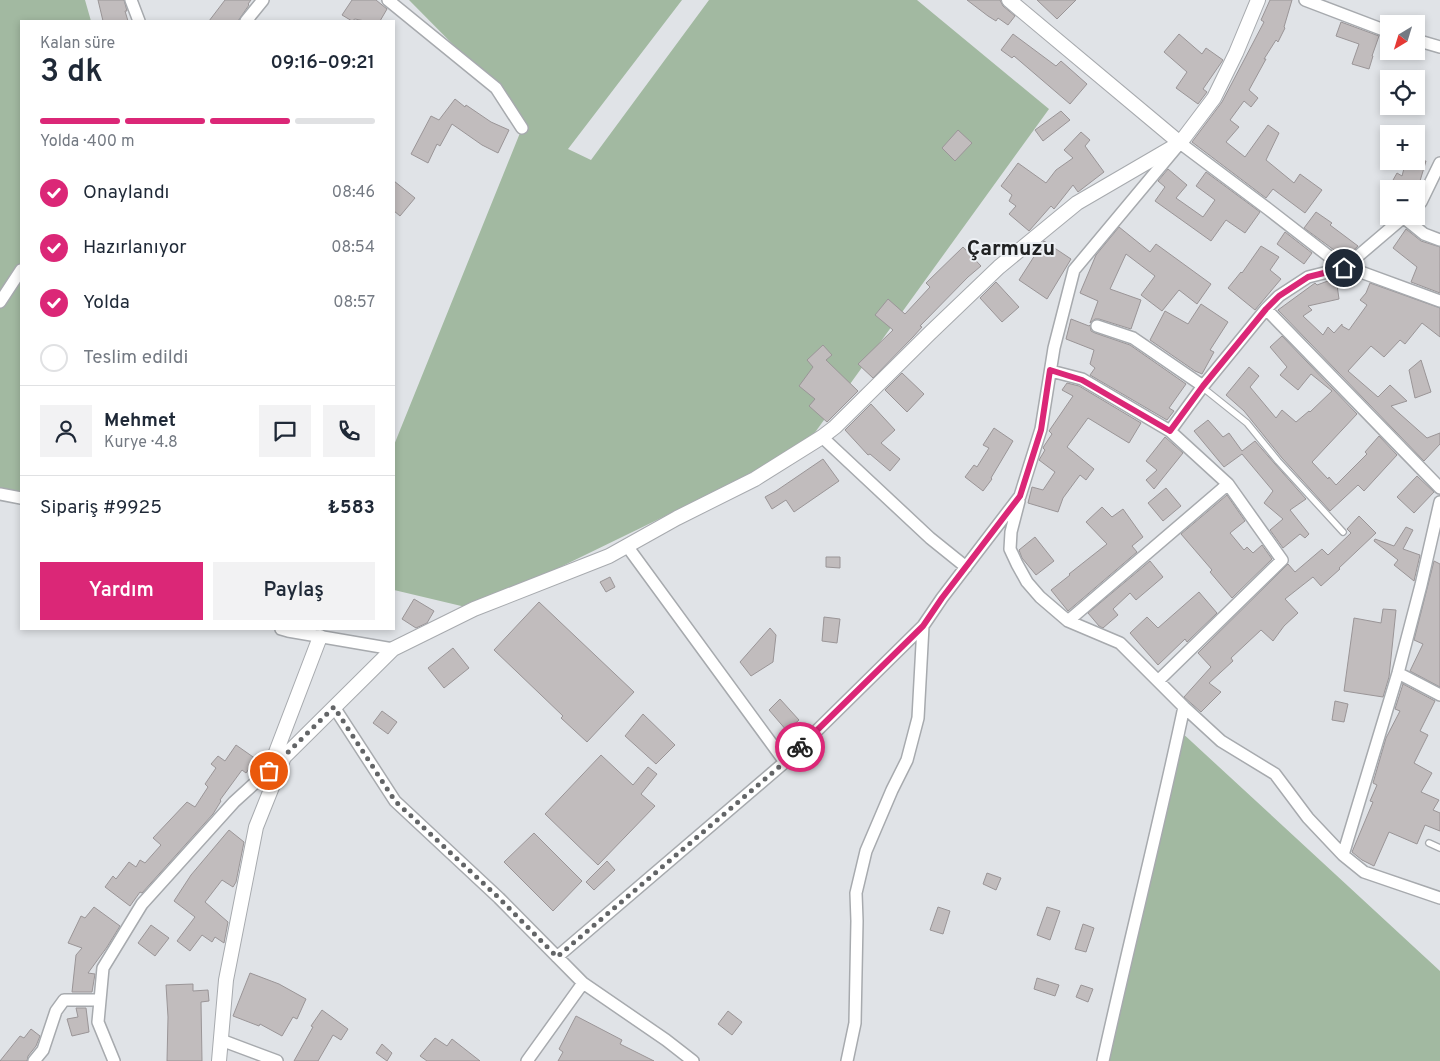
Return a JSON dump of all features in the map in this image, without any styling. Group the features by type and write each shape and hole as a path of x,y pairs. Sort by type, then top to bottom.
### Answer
{"street":[{"path":"131,0 139,20"},
{"path":"247,20 263,0"},
{"path":"388,0 496,88 522,128"},
{"path":"1008,0 1180,143 1344,268 1358,271 1440,301"},
{"path":"1258,0 1236,53 1214,98 1180,143 1074,270 1054,348 1041,430 1020,496 1011,532 1010,549 1016,564 1027,582 1040,597 1068,621 1120,643 1221,741 1275,774 1308,818 1343,855 1364,872 1440,898"},
{"path":"1305,0 1380,29"},
{"path":"1425,43 1440,48"},
{"path":"114,1061 98,1022 104,968 142,904 234,802 284,757 392,649 474,609 609,556 677,518 756,479 822,437 835,427 999,267 1077,203 1180,143"},
{"path":"1425,194 1440,163"},
{"path":"1170,431 1203,387 1266,309 1279,296 1308,277 1344,268 1395,225"},
{"path":"1413,225 1424,234 1440,240"},
{"path":"0,302 20,272"},
{"path":"1266,309 1440,488"},
{"path":"1097,326 1133,338 1203,387"},
{"path":"1050,370 1082,380 1170,431 1228,484 1282,560 1158,680"},
{"path":"822,437 930,538 966,567"},
{"path":"1068,621 1228,484"},
{"path":"0,494 20,498"},
{"path":"557,957 785,762 923,626 942,598 1020,496"},
{"path":"1343,855 1398,673 1440,502"},
{"path":"627,546 785,762"},
{"path":"847,1061 855,1022 856,893 866,851 907,760 916,726 923,626"},
{"path":"284,630 392,649"},
{"path":"269,771 320,637"},
{"path":"1398,673 1440,695"},
{"path":"334,707 395,801 499,898 583,983 666,1040 693,1061"},
{"path":"1103,1061 1184,707"},
{"path":"219,1061 226,980 256,827 284,757"},
{"path":"528,1061 583,983"},
{"path":"34,1061 43,1050 56,1011 64,1000 100,1000"},
{"path":"221,1040 276,1061"}],"lane":[{"path":"1203,387 1247,424 1342,532"},
{"path":"1429,843 1440,848"}],"green space":[{"path":"0,0 85,0 91,20 20,20 20,265 0,294"},
{"path":"409,0 682,0 568,149 591,160 709,0 917,0 1049,109 803,449 474,609 395,590 395,443 522,128 496,88"},
{"path":"20,268 20,498 0,494 0,297"},
{"path":"1179,730 1440,971 1440,1061 1107,1061"}],"building":[{"path":"98,0 124,0 128,20 103,20"},
{"path":"225,0 251,0 239,20 210,20"},
{"path":"352,0 376,0 387,9 381,20 350,20 342,15"},
{"path":"967,0 1000,0 1003,6 1015,16 1008,25 998,18 996,21"},
{"path":"1037,0 1076,0 1057,19"},
{"path":"1270,0 1292,0 1285,28 1278,42 1276,40 1264,59 1266,59 1249,90 1258,98 1251,107 1244,101 1230,120 1239,127 1226,142 1245,157 1268,125 1279,133 1266,160 1294,183 1300,174 1322,190 1305,213 1273,189 1266,198 1192,142 1222,102 1264,22 1261,20"},
{"path":"1341,22 1379,36 1369,69 1352,64 1359,44 1336,36"},
{"path":"1013,34 1056,66 1061,61 1087,84 1070,104 1014,56 1012,58 1001,50"},
{"path":"1179,34 1202,54 1206,48 1223,60 1203,89 1207,92 1198,104 1176,88 1187,72 1164,52"},
{"path":"455,99 491,122 509,130 498,153 482,145 452,124 440,146 437,144 428,163 411,154 431,116 439,120"},
{"path":"1061,111 1070,120 1043,141 1035,130"},
{"path":"958,130 972,143 955,161 942,148"},
{"path":"1081,132 1090,140 1085,146 1104,172 1078,192 1073,185 1054,209 1051,206 1029,231 1009,214 1016,206 1009,201 1012,195 1001,186 1018,163 1046,183 1056,170 1073,158 1064,150"},
{"path":"1168,169 1187,185 1176,198 1203,217 1215,200 1196,186 1206,172 1260,212 1245,233 1226,220 1211,241 1155,201 1165,187 1158,181"},
{"path":"1404,170 1423,170 1420,180 1393,180 1397,173 1402,176"},
{"path":"395,182 415,198 400,216 395,212"},
{"path":"1316,212 1332,223 1330,225 1358,246 1345,258 1304,228"},
{"path":"1119,227 1150,252 1156,244 1211,284 1197,304 1179,290 1162,311 1141,295 1155,276 1126,254 1110,289 1141,300 1131,329 1099,319 1095,319 1090,323 1098,301 1080,293 1096,255"},
{"path":"1406,229 1421,241 1440,247 1440,293 1411,282 1417,267 1393,248"},
{"path":"1285,232 1312,253 1304,264 1277,244"},
{"path":"1044,241 1071,259 1047,299 1019,280"},
{"path":"1261,246 1279,257 1270,270 1281,279 1255,310 1228,288 1242,273"},
{"path":"963,247 981,266 920,326 922,327 873,378 858,364 893,330 875,315 888,299 905,314 930,287 926,283"},
{"path":"1336,278 1339,299 1308,306 1312,310 1303,316 1323,335 1328,327 1334,333 1342,324 1342,326 1349,330 1367,305 1360,300 1366,293 1370,283 1440,308 1440,337 1422,323 1405,344 1400,340 1384,357 1371,346 1348,371 1378,397 1390,385 1407,401 1391,406 1427,438 1440,433 1440,444 1424,461 1278,310 1315,283 1317,285"},
{"path":"996,282 1019,307 1002,322 980,298"},
{"path":"1201,304 1228,322 1210,350 1214,352 1202,374 1150,340 1165,311 1188,324"},
{"path":"1071,319 1090,325 1091,331 1095,333 1130,345 1186,384 1169,408 1174,411 1167,420 1090,375 1095,368 1090,364 1094,350 1066,339"},
{"path":"1282,336 1357,414 1312,462 1328,479 1329,477 1336,485 1367,454 1365,452 1379,436 1397,455 1364,491 1358,485 1330,511 1282,458 1244,411 1226,395 1249,367 1259,376 1250,387 1276,418 1282,410 1296,422 1310,412 1332,391 1311,374 1298,390 1280,375 1287,367 1270,347"},
{"path":"823,345 832,355 826,360 858,391 827,422 809,406 815,399 799,386 813,367 807,360"},
{"path":"1421,360 1431,392 1415,398 1409,370"},
{"path":"902,373 924,394 907,412 885,390"},
{"path":"1067,383 1079,386 1141,423 1129,443 1088,418 1067,447 1094,469 1086,480 1080,475 1063,498 1058,512 1028,503 1032,487 1043,490 1055,472 1039,460 1045,450 1043,448 1052,434 1049,431 1073,396 1062,390"},
{"path":"871,404 895,430 881,443 900,459 890,471 870,454 868,455 845,430"},
{"path":"1208,420 1223,437 1229,433 1242,451 1255,441 1306,499 1290,510 1309,534 1305,538 1300,534 1283,548 1270,530 1283,519 1264,503 1273,491 1242,454 1224,467 1194,431"},
{"path":"994,428 1013,441 992,479 983,491 965,477 974,465 977,467 989,448 983,445"},
{"path":"1165,437 1183,453 1154,489 1146,480 1157,470 1146,461"},
{"path":"823,459 839,481 794,512 786,500 772,509 765,497"},
{"path":"1417,476 1434,492 1414,513 1397,497"},
{"path":"1166,488 1181,506 1163,521 1148,503"},
{"path":"1227,495 1245,521 1230,533 1244,550 1247,547 1253,553 1262,545 1272,559 1232,598 1210,572 1212,570 1181,534"},
{"path":"1102,507 1112,517 1123,509 1143,537 1132,546 1137,552 1068,611 1051,590 1107,544 1086,522"},
{"path":"1359,516 1376,533 1321,586 1313,577 1285,599 1298,613 1284,626 1273,641 1261,630 1231,658 1233,661 1209,683 1221,692 1201,712 1184,697 1211,667 1198,653 1288,564 1295,572 1322,549 1328,555 1351,533 1347,529"},
{"path":"1406,527 1413,530 1403,549 1420,555 1414,581 1394,565 1398,560 1374,541 1375,539 1394,546"},
{"path":"1035,537 1054,561 1036,575 1022,558 1019,550"},
{"path":"826,557 840,557 840,568 826,567"},
{"path":"1150,561 1163,577 1136,600 1130,593 1113,609 1118,615 1103,628 1099,626 1088,613"},
{"path":"1434,561 1440,564 1440,687 1410,671 1423,644 1414,640"},
{"path":"610,577 615,587 606,592 600,582"},
{"path":"1199,592 1217,613 1187,642 1185,639 1158,665 1130,633 1147,617 1158,628"},
{"path":"414,599 434,611 427,623 416,628 402,619"},
{"path":"539,602 634,692 587,742 561,718 563,716 494,650"},
{"path":"1383,609 1396,610 1389,677 1383,697 1344,691 1354,618 1381,623"},
{"path":"824,617 840,619 837,643 822,641"},
{"path":"770,628 776,635 773,662 751,676 740,662"},
{"path":"453,648 469,668 444,688 428,668"},
{"path":"1403,684 1435,701 1420,731 1428,735 1414,763 1432,773 1421,792 1439,800 1433,810 1440,813 1440,831 1425,825 1417,844 1389,832 1374,866 1352,852 1373,802 1370,801 1377,785 1373,783 1386,738 1400,711 1395,709"},
{"path":"780,699 799,720 787,731 769,710"},
{"path":"1335,701 1348,704 1344,722 1332,720"},
{"path":"382,711 397,722 388,734 373,723"},
{"path":"643,714 675,745 656,764 625,736"},
{"path":"236,745 256,759 246,773 242,770 220,800 213,814 142,893 140,892 130,906 105,887 113,876 116,879 129,862 136,867 140,860 145,863 161,845 153,838 187,802 195,807 208,787 205,784 216,768 211,764 218,756 225,761"},
{"path":"601,755 633,785 648,767 657,774 641,794 655,806 598,865 545,814"},
{"path":"229,830 244,842 236,882 233,887 222,880 205,902 228,922 224,943 215,937 212,942 202,935 190,951 177,941 195,917 174,901 191,875"},
{"path":"534,833 582,881 553,911 504,862"},
{"path":"607,861 615,870 594,890 586,882"},
{"path":"987,873 1001,878 996,890 983,884"},
{"path":"94,907 120,926 88,973 95,974 92,992 72,992 76,955 82,948 68,943 81,916 85,918"},
{"path":"938,907 950,911 943,934 930,930"},
{"path":"1047,907 1060,911 1050,940 1037,935"},
{"path":"1083,924 1094,928 1086,952 1075,949"},
{"path":"151,925 169,938 155,956 138,943"},
{"path":"250,973 279,984 306,999 297,1019 293,1017 282,1036 260,1024 259,1026 233,1016"},
{"path":"1037,978 1059,985 1055,996 1034,989"},
{"path":"193,984 193,991 208,990 209,1001 201,1002 202,1061 167,1061 168,1017 166,985"},
{"path":"1081,985 1093,989 1088,1002 1076,997"},
{"path":"76,1008 86,1008 89,1032 72,1036 67,1019 78,1017"},
{"path":"322,1010 348,1029 341,1040 333,1035 318,1061 294,1061 313,1027 311,1026"},
{"path":"728,1011 742,1022 732,1035 718,1024"},
{"path":"576,1016 622,1040 620,1044 654,1061 558,1061 563,1052 559,1049"},
{"path":"31,1029 40,1036 27,1061 0,1061 20,1036 24,1038"},
{"path":"435,1038 447,1046 452,1039 480,1061 427,1061 420,1056"},
{"path":"382,1044 392,1053 387,1061 376,1053"}],"way so far":[{"path":"269,771 334,707 395,801 499,898 557,957 785,762 800,747"}],"district":[{"name":"Çarmuzu","path":"1011,249"}],"route":[{"path":"800,747 923,626 942,598 1020,496 1041,430 1050,370 1082,380 1170,431 1203,386 1266,309 1279,296 1308,277 1344,268"}]}
